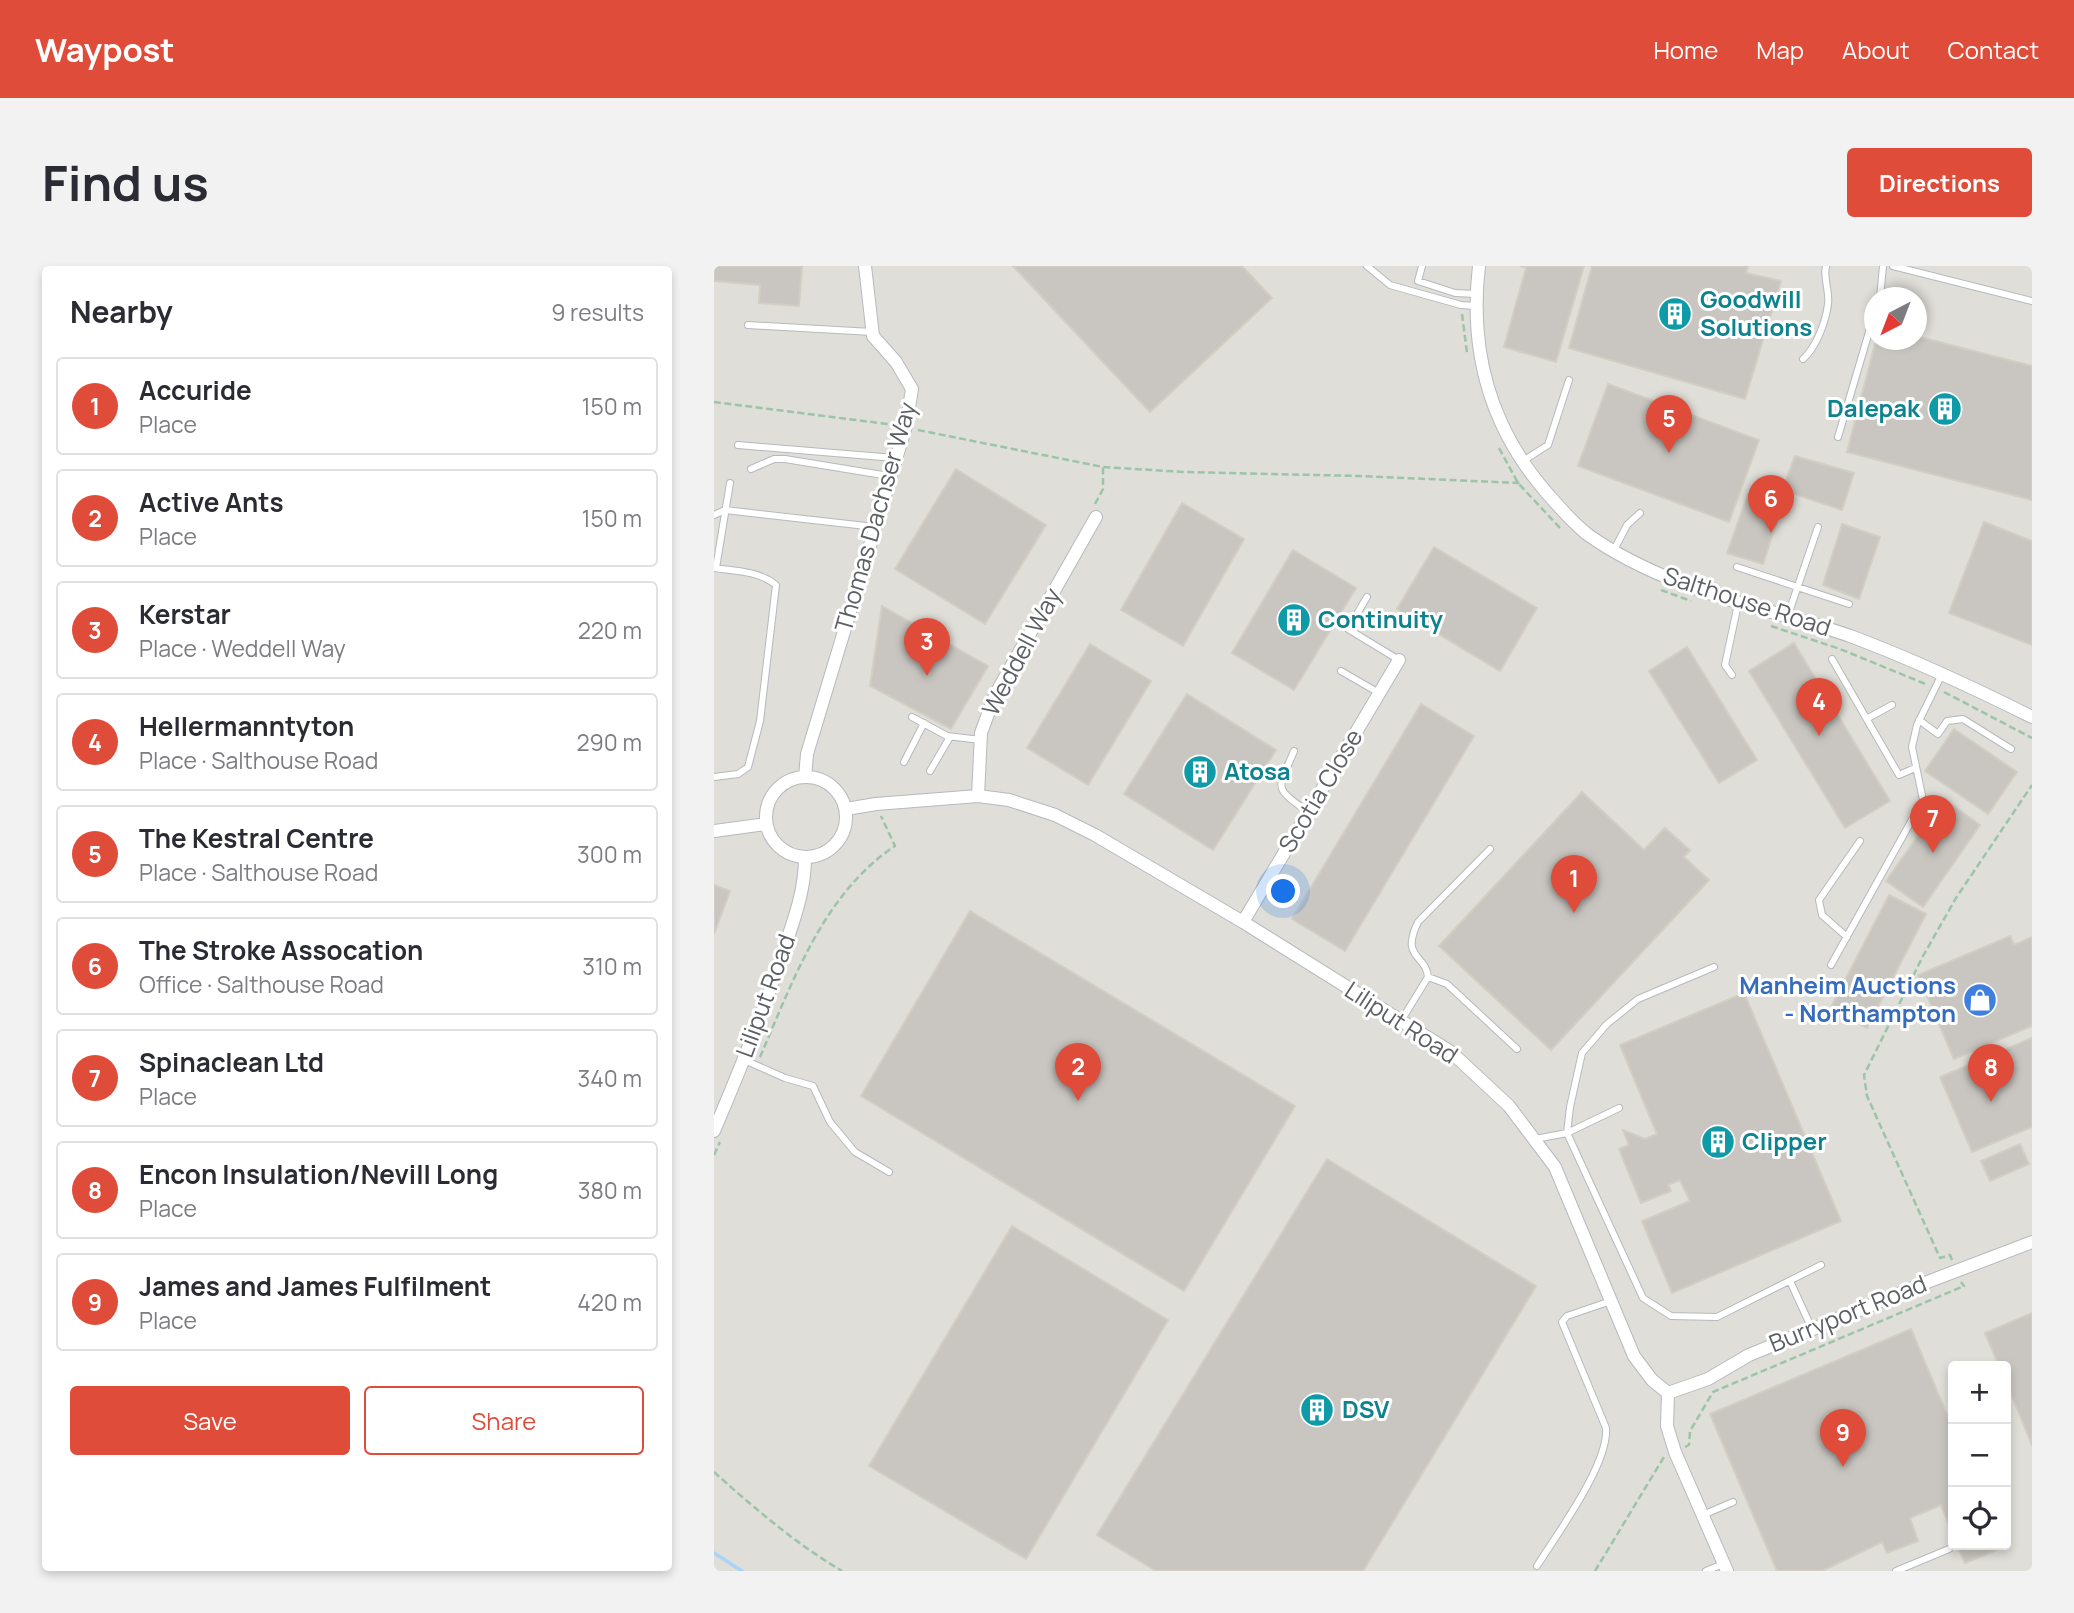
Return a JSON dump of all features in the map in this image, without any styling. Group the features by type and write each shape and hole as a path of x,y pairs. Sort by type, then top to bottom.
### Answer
{"street":[{"name":"Thomas Dachser Way","path":"805,777 807,754 905,426 912,389 895,362 873,336 865,266"},
{"name":"Salthouse Road","path":"1479,266 1476,333 1490,398 1522,461 1564,513 1587,533 1614,550 1686,585 1854,638 1942,674 2032,717"},
{"name":"Weddell Way","path":"978,796 981,740 995,695 1096,517"},
{"name":"Scotia Close","path":"1242,922 1399,660"},
{"path":"805,777 826,782 835,789 846,809 847,821 838,844 817,857 805,858 781,849 773,840 766,824 768,804 774,793 782,785 805,777"},
{"name":"Liliput Road","path":"846,809 978,796 1009,800 1055,815 1095,835 1242,922 1451,1052 1509,1106 1555,1167 1634,1356 1652,1380 1668,1393"},
{"path":"714,831 766,824"},
{"name":"Liliput Road","path":"719,1132 801,897 805,879 805,858"},
{"name":"Burryport Road","path":"1668,1393 1708,1379 1749,1354 2032,1242"},
{"path":"1668,1393 1667,1426 1675,1452 1725,1567"}],"lane":[{"path":"1367,266 1390,285 1461,305 1476,300"},
{"path":"1422,266 1418,281 1476,300"},
{"path":"1803,359 1813,350 1829,303 1824,274 1826,266"},
{"path":"1881,287 1883,266"},
{"path":"1894,266 2032,301"},
{"path":"748,325 873,332"},
{"path":"1838,437 1864,349"},
{"path":"1522,461 1548,445 1569,380"},
{"path":"738,445 895,458"},
{"path":"751,469 774,459 785,459 889,476"},
{"path":"714,777 738,774 748,767 760,721 776,585 768,578 756,574 715,568 730,483"},
{"path":"714,515 725,510 875,527"},
{"path":"1614,550 1627,525 1640,513"},
{"path":"1788,615 1818,527"},
{"path":"1737,567 1849,604"},
{"path":"1367,597 1348,629 1399,660"},
{"path":"1731,675 1725,665 1739,602"},
{"path":"1832,659 1899,775 1915,768"},
{"path":"1341,671 1379,693"},
{"path":"1831,965 1923,800 1912,747 1919,720 1942,674"},
{"path":"1868,718 1892,705"},
{"path":"912,717 950,737 981,740"},
{"path":"1919,720 1938,734 1947,721 1963,719 2011,749"},
{"path":"904,762 924,723"},
{"path":"930,771 950,737"},
{"path":"1294,751 1281,789 1308,812"},
{"path":"1847,937 1822,915 1819,900 1860,841"},
{"path":"1401,1021 1428,977 1427,969 1414,956 1410,937 1427,912 1490,849"},
{"path":"1714,967 1638,999 1607,1024 1583,1053 1570,1107 1567,1133 1643,1298 1671,1316 1717,1317 1821,1265"},
{"path":"1428,977 1447,984 1517,1049"},
{"path":"752,1064 785,1079 813,1086 830,1122 855,1152 889,1172"},
{"path":"1533,1139 1567,1133 1619,1108"},
{"path":"1790,1281 1812,1329"},
{"path":"1537,1566 1599,1463 1607,1439 1606,1428 1562,1322 1567,1316 1611,1301"},
{"path":"1703,1515 1732,1502"},
{"path":"1896,1571 1914,1568 1948,1550"},
{"path":"1706,1571 1725,1567"}],"path":[{"path":"714,402 905,426 935,435 1103,467 1518,484"},
{"path":"1096,517 1090,512 1103,489 1103,467"},
{"path":"1950,1255 1940,1258 1867,1096 1864,1075 1891,1017 1950,910 2032,785"},
{"path":"752,1064 817,934 843,893 866,868 895,846 876,804"},
{"path":"714,1155 719,1132"},
{"path":"1682,1448 1689,1445 1690,1431 1713,1392 1964,1286"},
{"path":"1595,1571 1664,1456"},
{"path":"714,1472 809,1551 842,1571"}],"shaded area":[{"path":"714,266 2032,266 2032,1571 714,1571"}],"building":[{"path":"714,266 802,266 799,306 759,303 760,285 714,281"},
{"path":"1013,266 1242,266 1272,298 1150,412"},
{"path":"1520,266 1584,266 1556,362 1504,347 1526,268"},
{"name":"Goodwill Solutions","path":"1592,266 1748,266 1746,273 1781,281 1745,399 1569,348"},
{"name":"Dalepak","path":"1927,339 2032,366 2032,500 1847,452 1873,350 1927,350"},
{"path":"1608,384 1759,440 1729,522 1578,466"},
{"path":"1795,456 1854,473 1842,510 1782,490"},
{"path":"956,469 1046,525 985,624 895,569"},
{"path":"1748,494 1782,506 1763,564 1727,553"},
{"path":"1182,503 1244,539 1183,646 1121,610"},
{"path":"1984,522 2032,541 2032,645 1949,613"},
{"path":"1842,524 1880,537 1859,599 1823,585"},
{"path":"1434,547 1537,608 1500,671 1397,609"},
{"name":"Continuity","path":"1293,550 1356,588 1294,690 1232,653"},
{"path":"882,606 988,666 951,729 870,686"},
{"path":"1794,643 1890,801 1845,828 1749,671"},
{"path":"1090,644 1151,681 1088,785 1027,748"},
{"path":"1687,647 1757,760 1719,783 1649,671"},
{"name":"Atosa","path":"1187,694 1276,750 1213,850 1124,794"},
{"path":"1421,704 1474,736 1345,951 1292,919"},
{"path":"1954,729 2017,772 1988,814 1925,771"},
{"path":"1582,792 1644,850 1665,828 1690,850 1684,857 1709,880 1551,1050 1439,946"},
{"path":"1944,799 1980,825 1923,907 1886,881"},
{"path":"714,885 730,891 714,934"},
{"path":"1889,895 1926,914 1867,1028 1830,1009"},
{"path":"970,911 1295,1106 1184,1291 861,1096"},
{"name":"Manheim Auctions - Northampton","path":"2010,936 2014,945 2032,937 2032,1026 1954,1059 1918,975"},
{"name":"Clipper","path":"1744,993 1841,1221 1672,1293 1642,1221 1690,1201 1680,1180 1668,1185 1671,1191 1641,1203 1619,1149 1629,1145 1623,1130 1645,1139 1657,1134 1620,1045"},
{"path":"2032,1038 2032,1127 1972,1152 1940,1077"},
{"path":"2020,1144 2029,1164 1990,1181 1981,1161"},
{"name":"DSV","path":"1327,1159 1536,1286 1363,1571 1156,1571 1097,1535"},
{"path":"1012,1226 1168,1320 1026,1559 869,1466"},
{"path":"2032,1313 2032,1445 2011,1394 2011,1361 1997,1361 1985,1333"},
{"path":"1911,1329 1948,1417 1948,1522 1941,1505 1910,1518 1918,1541 1887,1553 1882,1542 1822,1571 1777,1571 1710,1414"},
{"path":"1959,1550 1997,1550 1965,1563"}],"waterway":[{"path":"714,1553 742,1571"}],"place":[{"name":"Goodwill Solutions","path":"1675,314"},
{"name":"Dalepak","path":"1945,409"},
{"name":"The Kestral Centre","path":"1669,453"},
{"name":"The Stroke Assocation","path":"1771,533"},
{"name":"Continuity","path":"1294,620"},
{"name":"Kerstar","path":"927,676"},
{"name":"Hellermanntyton","path":"1819,736"},
{"name":"Atosa","path":"1200,772"},
{"name":"Spinaclean Ltd","path":"1933,853"},
{"name":"Accuride","path":"1574,913"},
{"name":"Manheim Auctions - Northampton","path":"1980,1000"},
{"name":"Active Ants","path":"1078,1101"},
{"name":"Encon Insulation/Nevill Long","path":"1991,1102"},
{"name":"Clipper","path":"1718,1142"},
{"name":"DSV","path":"1317,1410"},
{"name":"James and James Fulfilment","path":"1843,1467"}]}
